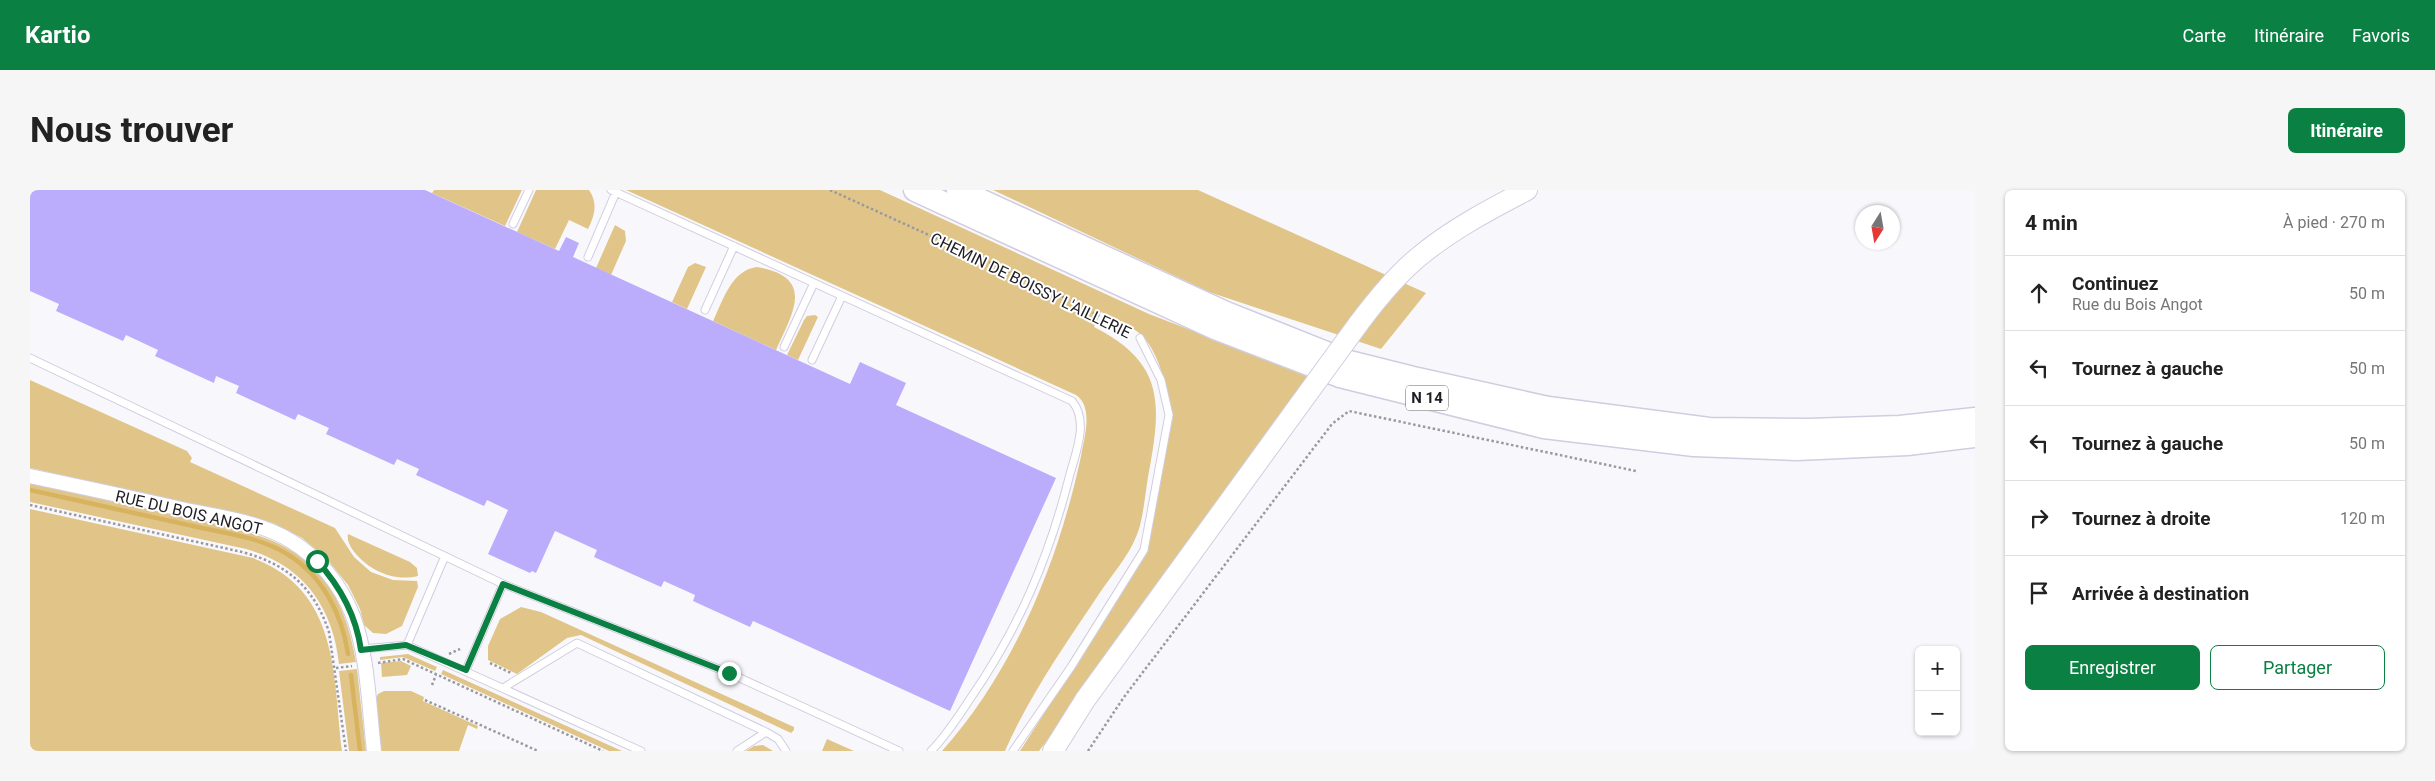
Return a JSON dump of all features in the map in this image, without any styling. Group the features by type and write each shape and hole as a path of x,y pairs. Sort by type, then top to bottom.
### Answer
{"highway":[{"name":"N 14","path":"915,190 1215,328 1340,376 1544,427 1694,445 1797,449 1907,444 1975,436"},
{"name":"N 14","path":"958,190 1226,313 1350,362 1413,378 1548,408 1709,429 1808,430 1891,427 1975,419"},
{"path":"1548,408 1749,421 1856,421 1975,409"}],"main road":[{"path":"1053,751 1085,700 1359,323 1384,292 1421,255 1476,217 1527,190"}],"street":[{"name":"RUE DU BOIS ANGOT","path":"30,476 241,522 277,533 310,555 334,581 353,617 361,650 374,751"}],"lane":[{"path":"513,224 529,190"},
{"path":"588,256 613,191 1072,401 1079,416 1080,435 1063,503 1046,556 1030,596 987,674 942,739 931,751"},
{"path":"705,310 734,246"},
{"path":"784,347 814,283"},
{"path":"812,360 842,296"},
{"name":"CHEMIN DE BOISSY L'AILLERIE","path":"1012,751 1071,667 1144,550 1169,415 1161,380 1140,338"},
{"path":"30,358 503,584 729,673 899,751"},
{"path":"406,645 445,556"},
{"path":"466,670 503,584"},
{"path":"503,688 577,643 778,738 786,751"},
{"path":"361,650 406,645 466,670 641,751"},
{"path":"737,751 766,732"}],"path":[{"name":"CHEMIN DE BOISSY L'AILLERIE","path":"830,190 1052,292 1140,338"},
{"path":"1088,751 1124,696 1332,424 1349,411 1636,470"},
{"name":"RUE DU BOIS ANGOT","path":"30,505 266,558 288,571 309,592 323,614 329,632 336,668 346,751"},
{"path":"446,655 460,649"},
{"path":"377,663 403,659 604,751"},
{"path":"490,663 515,674"},
{"path":"336,668 353,666"},
{"path":"432,685 440,668"},
{"path":"426,700 538,751"}],"shaded area":[{"path":"434,190 522,190 505,226 432,193"},
{"path":"536,190 589,190 594,200 594,209 588,229 569,220 555,249 517,232"},
{"path":"626,190 880,190 1149,314 1308,375 1060,724 1039,751 1020,751 1142,561 1147,547 1171,413 1170,404 1157,359 1146,340 1131,327 1101,312 1094,327 1118,341 1135,356 1147,372 1153,389 1156,408 1155,429 1144,508 1138,531 1124,559 1048,671 1025,710 1005,751 942,751 968,720 991,686 1012,650 1046,574 1072,495 1081,456 1086,424 1085,407 1082,400 1076,395"},
{"path":"993,190 1198,190 1426,293 1381,349 1209,292"},
{"path":"615,225 625,231 626,241 611,275 596,268"},
{"path":"695,263 706,267 687,309 672,302 688,267"},
{"path":"757,267 776,272 788,279 794,288 793,311 776,350 713,321 724,296 734,280 748,269"},
{"path":"815,315 818,317 798,360 787,355 804,320 807,316"},
{"path":"30,380 187,451 192,458 190,462 335,528 354,557 371,572 393,580 417,581 418,587 402,626 386,634 373,633 364,625 360,609 348,585 326,558 302,538 273,523 30,468"},
{"path":"30,483 232,528 259,536 282,546 302,558 318,572 331,590 342,611 356,662 339,664 336,643 330,624 312,591 299,577 266,556 246,549 30,502"},
{"path":"30,509 253,558 281,572 302,591 317,613 326,638 333,665 342,751 30,751"},
{"path":"348,534 410,562 417,568 418,576 399,577 381,573 365,563 352,549 348,542"},
{"path":"521,607 541,612 794,727 794,730 791,733 581,635 567,638 517,674 488,660 488,646 500,619"},
{"path":"408,654 437,667 435,671 403,657 380,660 380,657"},
{"path":"401,661 411,666 407,675 382,677 381,663"},
{"path":"357,669 366,751 349,751 339,671"},
{"path":"443,670 622,751 609,751 441,674"},
{"path":"384,691 411,691 424,697 423,701 478,726 477,729 468,725 459,751 381,751 375,701 378,694"},
{"path":"827,739 854,751 822,751"},
{"path":"763,745 773,751 746,751 754,746"}],"building":[{"path":"30,190 425,190 559,251 566,237 579,243 573,257 850,384 860,362 906,383 896,405 1056,478 950,711 753,621 750,627 693,601 695,595 664,581 661,587 594,557 597,550 555,531 536,573 532,571 530,573 488,554 508,510 487,500 484,506 416,475 419,469 397,459 394,465 326,434 329,428 298,414 295,420 236,393 239,386 216,376 214,383 155,356 158,350 126,335 123,341 56,311 59,304 30,291"}],"waterway":[{"path":"30,490 241,536 276,548 300,563 321,585 336,611 348,654"},
{"path":"351,675 360,751"}],"route":[{"path":"317,561 334,581 348,604 359,637 361,650 406,645 466,670 503,584 729,673"}]}
